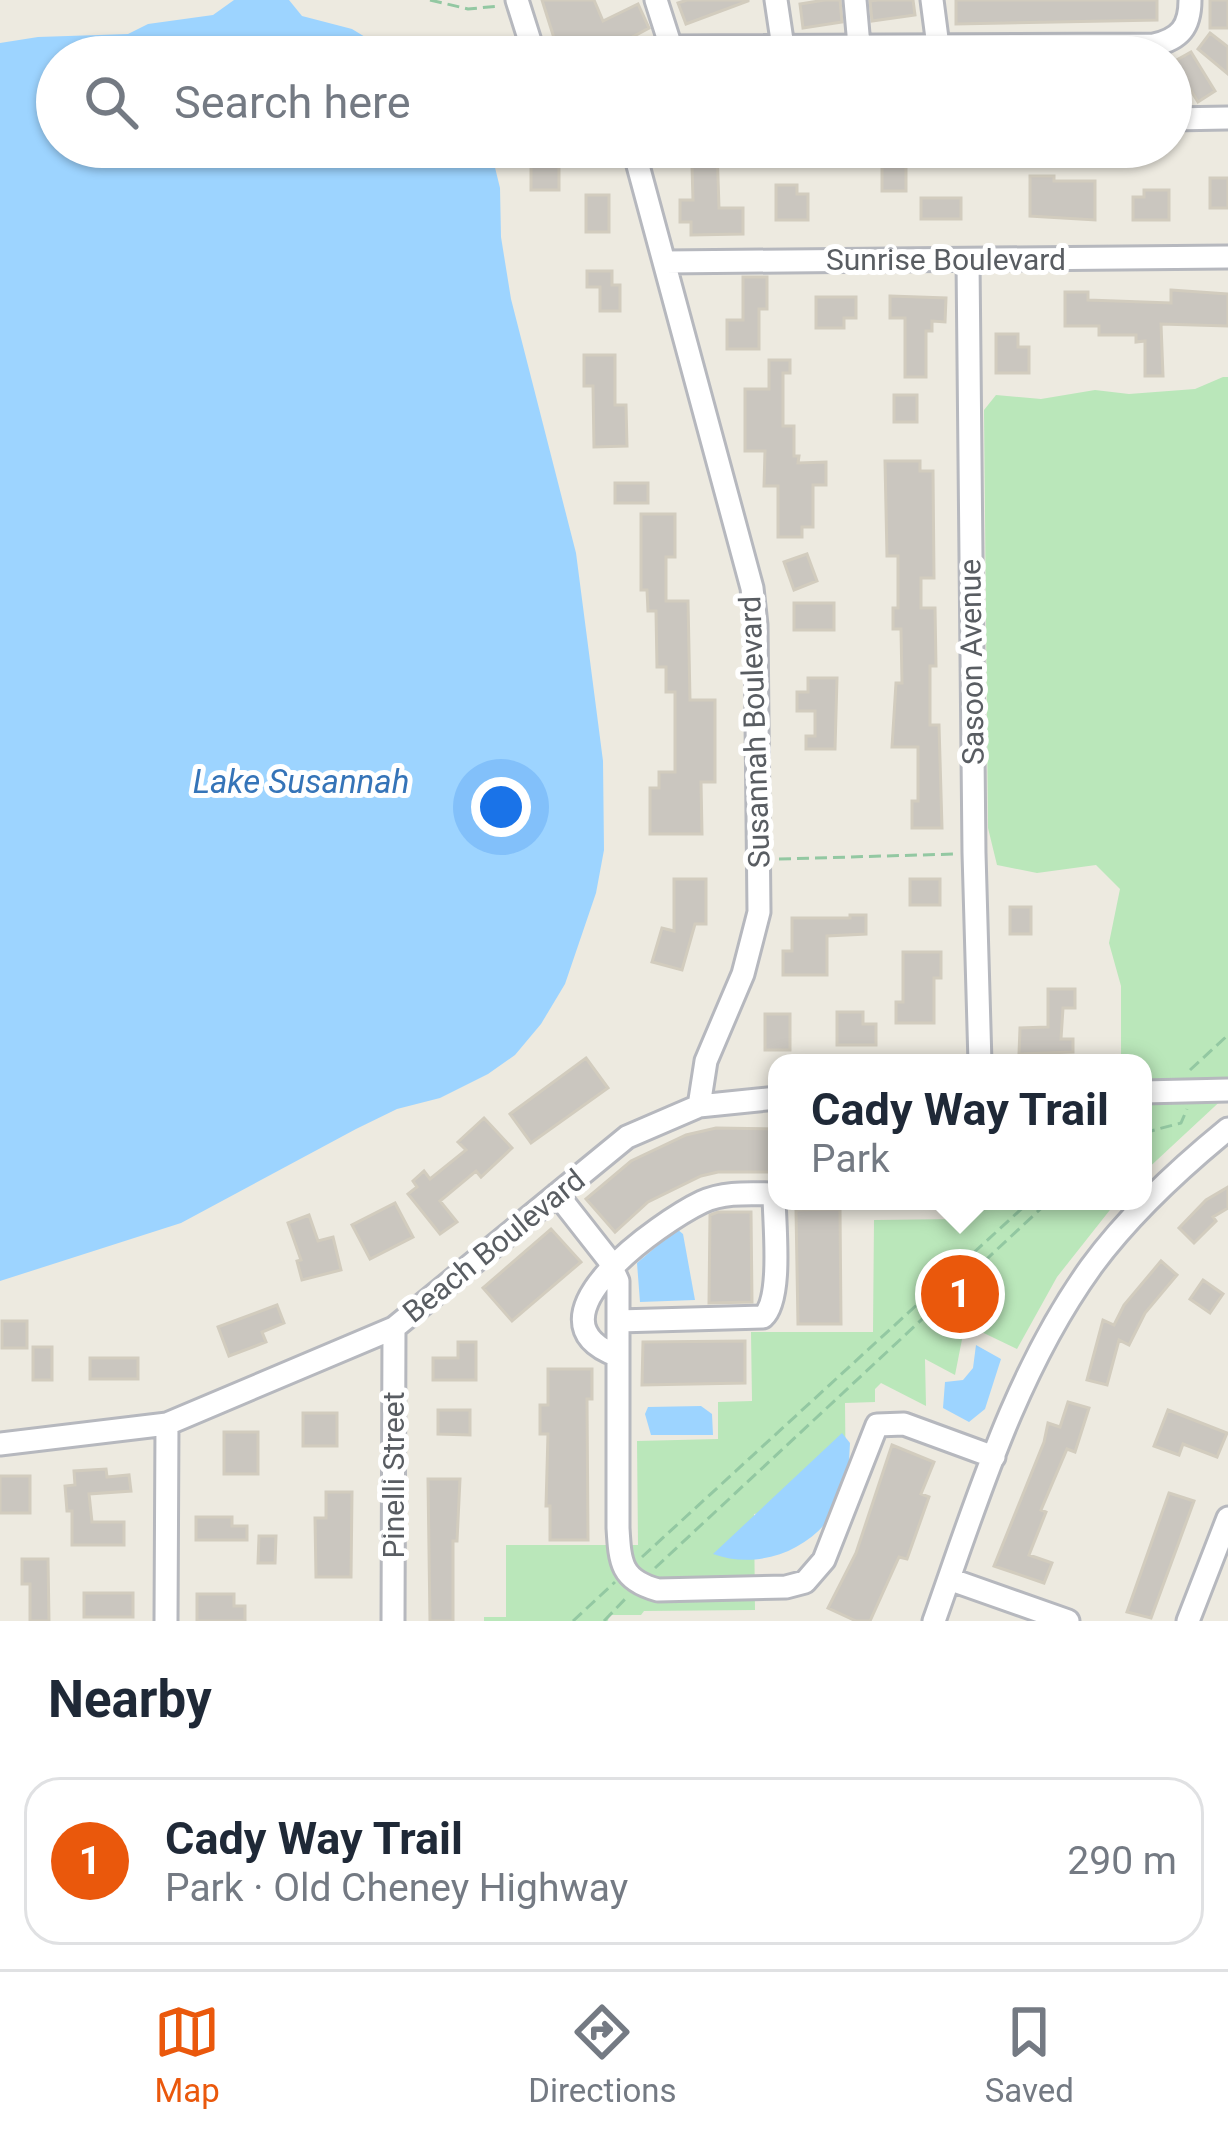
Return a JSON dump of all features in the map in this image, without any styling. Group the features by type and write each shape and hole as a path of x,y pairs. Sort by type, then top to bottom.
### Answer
{"street":[{"path":"656,0 667,36"},
{"path":"776,0 781,36"},
{"path":"855,0 858,36"},
{"path":"932,0 937,36"},
{"path":"1179,36 1190,14 1190,0"},
{"path":"518,1 529,36"},
{"path":"1192,119 1228,118"},
{"name":"Susannah Boulevard","path":"639,168 752,588 759,912 743,974 706,1061 699,1106"},
{"name":"Sunrise Boulevard","path":"665,262 1228,256"},
{"name":"Sasoon Avenue","path":"968,261 980,1054"},
{"path":"1152,1092 1228,1090"},
{"name":"Beach Boulevard","path":"0,1444 166,1424 394,1328 627,1137 699,1106 768,1099"},
{"path":"1152,1198 1228,1129"},
{"path":"557,1194 618,1281 620,1557 631,1576 658,1590 786,1588 805,1582 824,1560 878,1425 904,1424 994,1457"},
{"path":"618,1356 598,1348 586,1326 591,1290 645,1236 705,1200 768,1194"},
{"path":"618,1321 763,1317 770,1311 775,1290 775,1210"},
{"path":"934,1621 994,1457 1045,1342 1092,1266 1141,1210"},
{"name":"Pinelli Street","path":"394,1328 394,1621"},
{"path":"166,1424 166,1621"},
{"path":"1188,1621 1228,1518"},
{"path":"949,1580 1067,1621"}],"path":[{"path":"430,0 468,9 518,1"},
{"path":"759,859 974,853"},
{"path":"1190,1071 1228,1035"},
{"path":"1152,1131 1181,1123 1188,1099"},
{"path":"604,1621 631,1576 1020,1210"},
{"path":"574,1621 631,1576 1039,1210"}],"green space":[{"path":"1228,377 1228,1094 1152,1165 1152,1054 1121,1054 1121,986 1109,943 1120,889 1096,865 1037,873 997,865 988,828 984,410 996,395 1041,399 1095,390 1129,394 1195,389"},
{"path":"960,1210 1110,1210 1057,1277 1017,1349 965,1324 955,1375 925,1359 926,1406 881,1383 875,1389 875,1402 845,1403 846,1503 754,1514 755,1610 644,1611 641,1615 609,1615 608,1621 484,1621 484,1617 506,1617 506,1545 638,1545 637,1441 718,1439 718,1402 752,1401 751,1332 873,1332 874,1220 959,1219"}],"water":[{"name":"Lake Susannah","path":"234,0 289,0 302,16 364,36 68,36 128,34 148,24 213,15"},
{"name":"Lake Susannah","path":"36,37 36,168 495,168 511,299 576,553 603,761 604,850 596,893 565,984 515,1055 440,1098 397,1109 356,1129 181,1223 0,1281 0,43"},
{"path":"677,1229 683,1234 695,1300 640,1302 637,1263"},
{"path":"976,1345 1001,1359 985,1409 969,1422 943,1408 945,1382 963,1380 973,1368"},
{"path":"701,1406 712,1414 713,1435 651,1435 645,1414 648,1407"},
{"path":"842,1433 850,1443 847,1479 823,1526 791,1550 773,1556 753,1560 713,1554"}],"building":[{"path":"542,0 594,0 603,21 638,4 649,28 634,36 553,36"},
{"path":"840,0 842,22 803,28 800,4"},
{"path":"913,0 915,15 872,21 870,1"},
{"path":"956,0 1157,0 1157,20 956,24"},
{"path":"1210,0 1228,0 1228,28 1210,28"},
{"path":"748,1 686,24 678,3"},
{"path":"1210,33 1228,47 1228,74 1198,49"},
{"path":"1192,54 1215,91 1198,102 1192,92"},
{"path":"531,168 559,168 559,190 531,190"},
{"path":"692,168 718,168 719,208 743,208 743,234 691,235 691,222 680,222 680,200 693,200"},
{"path":"882,168 906,168 906,191 882,191"},
{"path":"1030,176 1095,181 1095,220 1030,216"},
{"path":"1210,178 1228,178 1228,208 1210,208"},
{"path":"776,185 797,185 797,194 808,194 808,220 776,220"},
{"path":"1144,190 1169,190 1169,220 1133,220 1133,197 1144,197"},
{"path":"586,195 609,195 609,232 586,232"},
{"path":"921,198 961,198 961,219 921,219"},
{"path":"587,271 612,271 612,285 620,285 620,311 600,311 600,287 587,287"},
{"path":"743,277 767,277 767,309 759,309 759,349 727,349 727,320 743,320"},
{"path":"1171,290 1228,294 1228,326 1161,324 1163,376 1145,376 1145,341 1136,342 1136,335 1099,335 1099,326 1065,326 1065,292 1088,292 1088,300 1171,303"},
{"path":"890,296 946,298 945,322 932,321 932,331 926,331 926,377 905,377 905,318 890,318"},
{"path":"816,297 856,297 856,318 844,318 844,328 816,328"},
{"path":"996,334 1018,334 1018,347 1029,347 1029,373 996,373"},
{"path":"584,355 615,355 615,405 626,405 627,446 594,447 593,386 584,386"},
{"path":"769,360 790,360 790,373 783,373 783,426 794,426 794,456 799,456 798,463 826,462 826,485 813,485 813,527 802,527 802,537 778,537 778,486 764,486 765,451 745,451 745,389 769,389"},
{"path":"894,395 917,395 917,422 894,422"},
{"path":"885,461 920,461 920,471 933,471 934,578 921,578 921,608 935,608 930,725 939,725 942,828 912,828 912,801 918,801 918,747 892,747 896,683 902,683 901,629 893,629 898,556 887,556"},
{"path":"615,483 648,483 648,503 615,503"},
{"path":"641,514 675,514 675,557 666,557 666,601 688,601 690,700 715,700 715,782 701,782 702,834 650,834 650,788 659,788 659,772 675,772 675,692 666,692 666,667 657,667 656,611 648,611 647,590 641,590"},
{"path":"807,554 817,581 794,590 784,562"},
{"path":"794,603 834,603 834,630 794,630"},
{"path":"808,678 837,678 835,749 806,749 806,736 815,736 815,711 797,711 797,692 808,692"},
{"path":"674,879 706,879 706,924 695,924 682,970 652,962 662,928 674,931"},
{"path":"910,879 940,879 940,905 910,905"},
{"path":"1010,907 1031,907 1031,934 1010,934"},
{"path":"866,915 866,934 827,936 827,975 783,975 783,951 792,951 792,918"},
{"path":"903,952 941,952 941,978 934,978 934,1023 896,1023 896,1002 903,1002"},
{"path":"1048,989 1075,989 1075,1008 1063,1008 1061,1039 1073,1039 1073,1052 1019,1054 1020,1028 1048,1027"},
{"path":"837,1012 863,1012 863,1024 876,1024 876,1045 837,1045"},
{"path":"765,1014 790,1014 790,1050 765,1050"},
{"path":"586,1058 608,1088 531,1143 510,1114"},
{"path":"484,1118 512,1148 481,1177 476,1171 440,1201 457,1222 440,1234 408,1194 424,1171 430,1179 466,1150 458,1142"},
{"path":"716,1128 768,1129 768,1172 701,1176 648,1202 615,1232 586,1199 631,1161 686,1135"},
{"path":"1228,1187 1228,1208 1213,1217 1216,1221 1194,1243 1179,1228 1206,1200"},
{"path":"395,1203 413,1237 370,1259 352,1225"},
{"path":"796,1210 840,1210 841,1324 798,1324"},
{"path":"751,1212 752,1302 709,1303 710,1215"},
{"path":"309,1215 318,1241 333,1237 341,1270 302,1280 297,1261 301,1260 288,1223"},
{"path":"551,1229 581,1262 512,1321 483,1288"},
{"path":"1161,1261 1177,1275 1145,1313 1129,1345 1119,1340 1107,1385 1087,1380 1103,1320 1114,1325 1124,1305"},
{"path":"1203,1280 1223,1294 1210,1313 1190,1299"},
{"path":"277,1305 284,1323 262,1332 266,1342 229,1356 218,1327"},
{"path":"2,1321 27,1321 27,1348 2,1348"},
{"path":"745,1341 745,1383 642,1385 643,1342"},
{"path":"458,1342 476,1342 476,1380 433,1380 433,1358 458,1358"},
{"path":"33,1347 52,1347 52,1380 33,1380"},
{"path":"90,1358 138,1358 138,1379 90,1379"},
{"path":"548,1369 592,1369 592,1399 587,1399 588,1540 550,1540 548,1434 540,1434 540,1405 548,1405"},
{"path":"1068,1402 1089,1408 1075,1452 1067,1449 1041,1510 1046,1512 1029,1555 1052,1563 1044,1583 994,1566 1048,1423 1060,1427"},
{"path":"438,1410 470,1410 470,1435 438,1434"},
{"path":"1168,1410 1227,1433 1217,1457 1183,1444 1179,1455 1154,1446"},
{"path":"303,1413 337,1413 337,1446 303,1446"},
{"path":"224,1432 258,1432 258,1474 224,1474"},
{"path":"892,1445 934,1462 921,1494 929,1497 907,1559 899,1557 870,1621 856,1621 828,1608 856,1553"},
{"path":"106,1469 107,1477 129,1475 131,1491 89,1494 92,1522 124,1522 124,1545 72,1545 72,1511 67,1511 65,1486 75,1485 74,1471"},
{"path":"0,1476 30,1476 30,1513 0,1513"},
{"path":"428,1479 460,1479 457,1541 453,1541 453,1621 430,1621"},
{"path":"326,1492 352,1492 351,1577 316,1577 315,1518 326,1518"},
{"path":"1169,1493 1194,1501 1151,1618 1127,1612"},
{"path":"196,1517 232,1517 232,1526 247,1526 247,1540 196,1540"},
{"path":"259,1536 276,1536 275,1563 258,1563"},
{"path":"22,1559 48,1559 49,1621 30,1621 30,1584 22,1584"},
{"path":"84,1593 133,1593 133,1617 84,1617"},
{"path":"197,1594 234,1594 234,1606 245,1606 245,1621 197,1621"}],"place":[{"name":"Cady Way Trail","path":"960,1294"}]}
